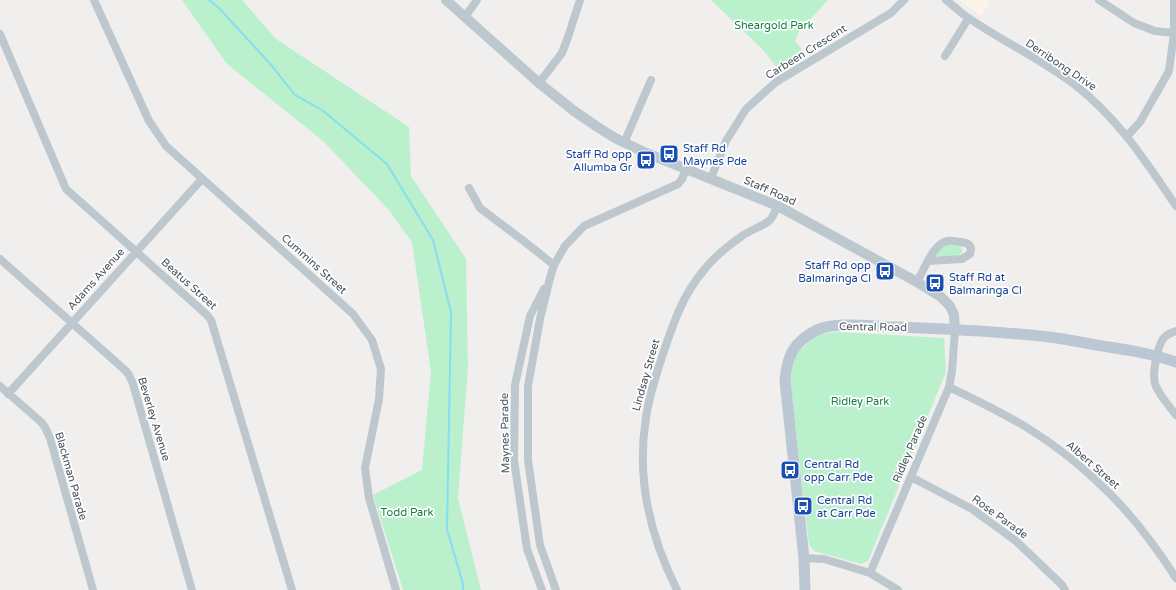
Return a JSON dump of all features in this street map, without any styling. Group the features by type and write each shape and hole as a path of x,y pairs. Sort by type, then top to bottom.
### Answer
{"main road":[{"name":"Central Road","path":"805,590 804,558 785,381 786,369 792,351 806,337 818,330 828,327 846,325 954,330 1049,337 1157,356 1176,362"}],"street":[{"name":"Cummins Street","path":"94,0 149,121 166,146 353,314 372,340 381,369 379,400 365,468 369,498 396,590"},
{"name":"Staff Road","path":"446,0 539,83 574,111 596,126 624,143 778,206 917,282 941,297 950,306 954,315 954,330"},
{"path":"465,17 477,0"},
{"path":"539,83 562,53 580,0"},
{"name":"Carbeen Crescent","path":"711,178 726,141 746,109 776,82 890,13 904,0"},
{"name":"Derribong Drive","path":"946,0 968,19 1075,85 1096,103 1127,136 1176,206"},
{"path":"1098,0 1134,24 1155,31 1174,33"},
{"path":"1127,136 1140,122 1172,71 1174,0"},
{"path":"946,56 968,19"},
{"name":"Beatus Street","path":"0,34 66,189 211,320 292,590"},
{"path":"624,143 651,80"},
{"name":"Maynes Parade","path":"556,590 540,545 528,460 528,386 540,319 554,265 565,246 584,226 678,184 686,169"},
{"name":"Adams Avenue","path":"8,394 202,179"},
{"path":"469,188 480,208 554,265"},
{"name":"Lindsay Street","path":"677,590 666,567 655,536 645,497 642,452 651,392 673,323 693,283 705,268 722,252 742,236 770,221 778,206"},
{"path":"917,282 928,261 934,250 941,243 950,240 966,243 971,248 970,254 965,258 928,261"},
{"name":"Beverley Avenue","path":"0,259 72,322 129,375 133,384 192,590"},
{"name":"Maynes Parade","path":"542,590 527,549 514,460 515,385 530,316 550,278"},
{"name":"Ridley Parade","path":"870,573 948,387 952,371 954,330"},
{"path":"1176,331 1166,335 1163,339 1157,356 1154,378 1155,385 1176,415"},
{"name":"Blackman Parade","path":"0,386 45,427 50,438 93,590"},
{"name":"Albert Street","path":"948,387 999,412 1030,430 1075,462 1117,501 1147,537 1176,578"},
{"name":"Rose Parade","path":"911,477 972,509 1016,541 1062,585 1065,590"},
{"path":"804,558 824,558 870,573 898,590"}],"shaded area":[{"path":"960,0 987,0 988,6 981,16"}],"green space":[{"name":"Todd Park","path":"182,0 242,0 276,39 409,127 411,176 466,259 468,367 458,498 481,590 403,590 373,495 422,470 431,372 412,242 388,209 323,141 227,64"},
{"name":"Sheargold Park","path":"711,0 828,0 798,33 795,41 804,53 780,71 763,50"},
{"path":"947,244 958,245 962,248 962,253 955,256 933,257 937,250"},
{"name":"Ridley Park","path":"839,332 944,338 946,372 868,561 861,564 814,551 809,544 790,381 796,354 817,334"}],"waterway":[{"path":"209,0 218,7 272,66 295,95 322,110 387,164 433,240 451,312 447,529 463,584 463,590"}],"place":[{"name":"Staff Rd Maynes Pde","path":"669,154"},
{"name":"Staff Rd opp Allumba Gr","path":"646,160"},
{"name":"Staff Rd opp Balmaringa Cl","path":"885,271"},
{"name":"Staff Rd at Balmaringa Cl","path":"935,283"},
{"name":"Central Rd opp Carr Pde","path":"790,470"},
{"name":"Central Rd at Carr Pde","path":"803,506"}]}
